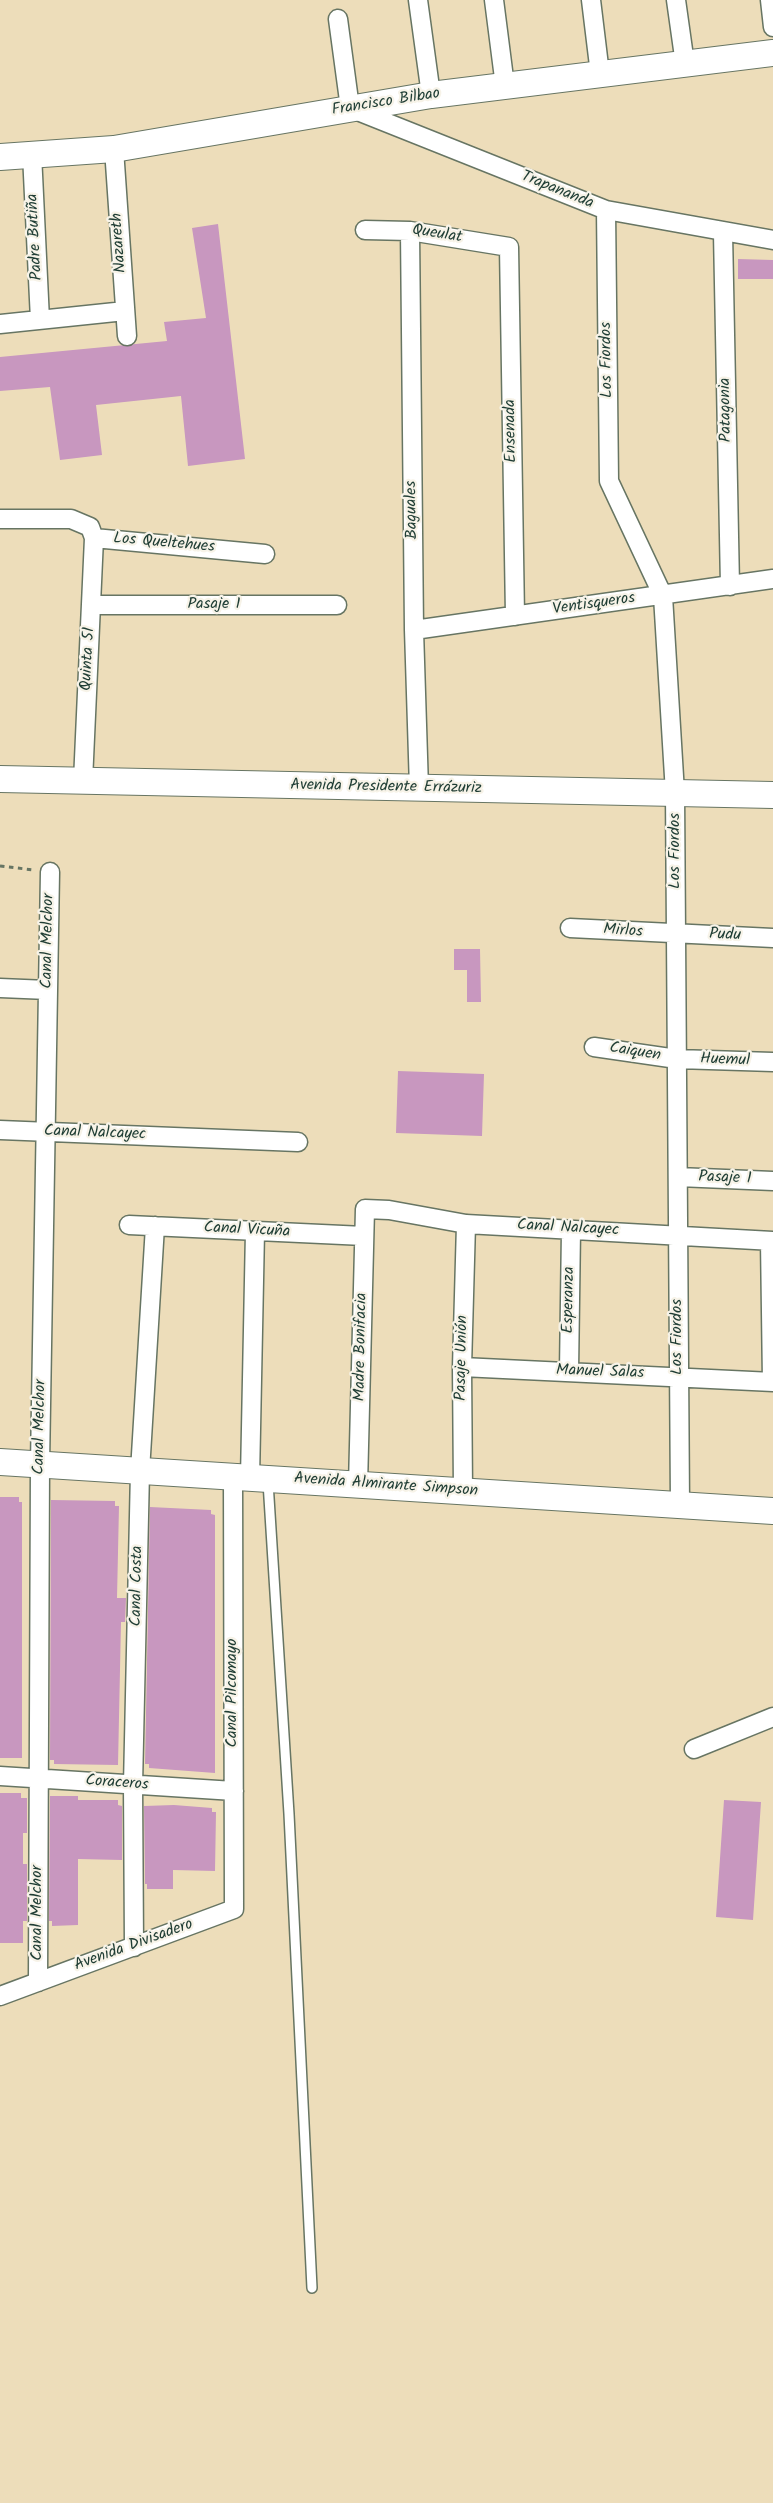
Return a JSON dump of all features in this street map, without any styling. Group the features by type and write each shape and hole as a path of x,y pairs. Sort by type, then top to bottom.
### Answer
{"street":[{"path":"418,0 431,95"},
{"path":"494,0 505,86"},
{"path":"591,0 600,74"},
{"path":"676,0 685,64"},
{"path":"770,0 773,27"},
{"path":"338,19 350,108"},
{"name":"Francisco Bilbao","path":"0,157 114,149 431,95 773,53"},
{"name":"Trapananda","path":"350,108 606,210 723,233 773,240"},
{"name":"Nazareth","path":"114,149 127,336"},
{"name":"Padre Butiña","path":"32,154 40,320"},
{"name":"Los Fiordos","path":"606,210 609,481 663,596 675,793 680,1505"},
{"name":"Queulat","path":"365,230 410,231 509,247"},
{"name":"Baguales","path":"410,231 414,630 419,788"},
{"name":"Patagonia","path":"723,233 730,586"},
{"name":"Ensenada","path":"509,247 515,616"},
{"path":"0,324 125,311"},
{"name":"Los Queltehues","path":"0,519 71,519 90,527 94,538 266,554"},
{"name":"Quinta 51","path":"83,781 94,538"},
{"name":"Ventisqueros","path":"414,630 773,579"},
{"name":"Pasaje 1","path":"92,605 338,605"},
{"name":"Avenida Presidente Errázuriz","path":"0,779 773,795"},
{"name":"Canal Melchor","path":"39,1982 37,1779 40,1464 50,872"},
{"name":"Mirlos","path":"570,928 676,935"},
{"name":"Pudu","path":"676,935 773,938"},
{"path":"0,988 48,990"},
{"name":"Caiquen","path":"594,1047 677,1059"},
{"name":"Huemul","path":"677,1059 773,1062"},
{"name":"Canal Nalcayec","path":"0,1130 298,1142"},
{"name":"Pasaje 1","path":"678,1177 773,1181"},
{"name":"Canal Nalcayec","path":"365,1209 389,1210 466,1224 771,1241"},
{"name":"Madre Bonifacia","path":"358,1485 365,1209"},
{"name":"Pasaje Unión","path":"463,1491 462,1367 466,1224"},
{"name":"Canal Vicuña","path":"129,1225 364,1236"},
{"name":"Canal Costa","path":"134,1947 133,1785 140,1471 155,1226"},
{"name":"Esperanza","path":"568,1371 571,1230"},
{"name":"Canal Pilcomayo","path":"234,1909 234,1791 250,1478 255,1231"},
{"path":"771,1241 772,1382"},
{"name":"Manuel Salas","path":"462,1367 772,1382"},
{"name":"Avenida Almirante Simpson","path":"0,1462 773,1511"},
{"path":"694,1749 773,1717"},
{"name":"Coraceros","path":"0,1776 234,1791"},
{"name":"Avenida Divisadero","path":"0,1996 234,1909"}],"lane":[{"path":"250,1478 290,1814 312,2288"}],"path":[{"path":"0,866 50,872"}],"building":[{"path":"218,224 245,459 188,466 181,396 96,405 102,455 60,460 50,387 0,391 0,357 167,341 164,322 206,318 192,228"},
{"path":"738,259 773,260 773,279 738,279"},
{"path":"454,949 480,949 481,1002 467,1002 467,970 454,970"},
{"path":"398,1071 484,1074 482,1136 396,1133"},
{"path":"0,1497 19,1497 19,1502 22,1502 22,1758 0,1758"},
{"path":"51,1500 115,1501 115,1506 119,1506 117,1598 126,1598 125,1622 121,1622 118,1765 54,1764 54,1760 50,1760"},
{"path":"150,1507 211,1510 211,1514 215,1515 215,1773 149,1768 149,1764 145,1764"},
{"path":"0,1793 21,1793 21,1798 27,1798 27,1833 23,1833 23,1864 27,1864 27,1921 23,1921 23,1943 0,1943"},
{"path":"50,1796 78,1796 78,1800 118,1800 118,1805 122,1806 122,1860 78,1859 78,1925 52,1926 52,1921 49,1921"},
{"path":"724,1800 761,1802 753,1920 716,1917"},
{"path":"174,1805 212,1808 212,1812 216,1812 215,1871 173,1870 173,1889 147,1889 147,1884 145,1884 144,1806"}]}
